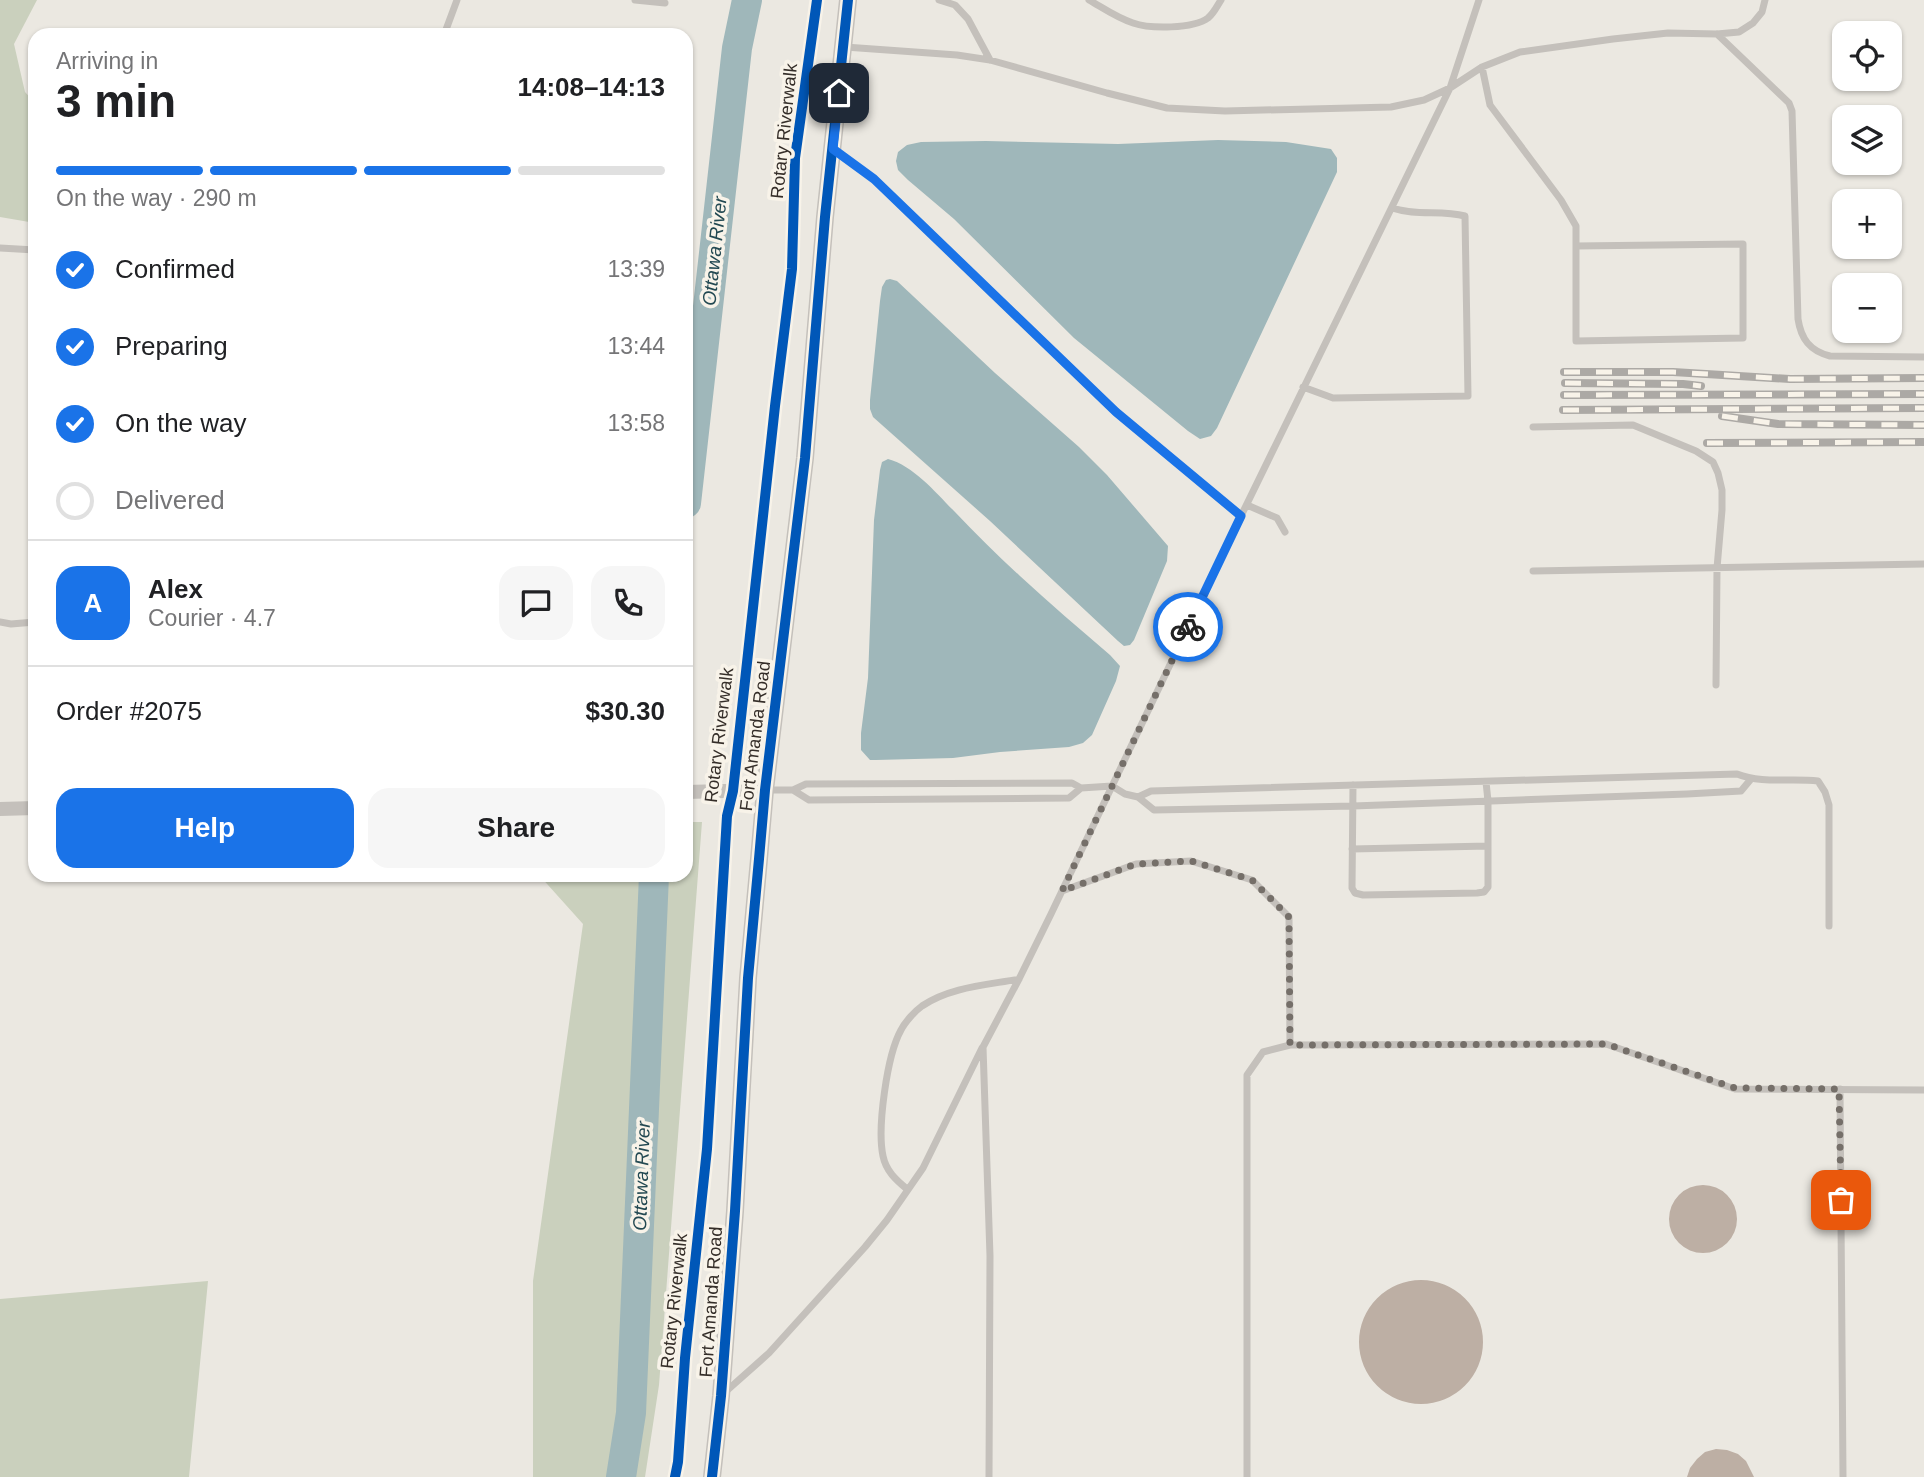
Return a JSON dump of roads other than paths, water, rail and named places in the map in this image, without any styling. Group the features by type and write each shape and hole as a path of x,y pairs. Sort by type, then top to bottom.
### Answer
{"street":[{"name":"Fort Amanda Road","path":"712,1477 721,1396 748,978 765,790 804,458 825,217 848,0"},
{"path":"693,792 765,790"},
{"path":"0,809 28,808"}],"lane":[{"path":"447,28 457,0"},
{"path":"635,0 665,3"},
{"path":"939,0 955,5 968,19 990,60"},
{"path":"1089,0 1133,23 1160,27 1205,20 1221,0"},
{"path":"721,1396 769,1353 830,1286 872,1238 923,1168 1062,891 1303,387 1450,88 1479,0"},
{"path":"844,47 990,60 1145,103 1191,110 1391,107 1424,100 1450,88 1482,67 1520,52 1668,33 1739,32 1753,23 1762,12 1765,0"},
{"path":"1717,34 1789,103 1792,111 1798,320 1807,345 1830,356 1924,357"},
{"path":"1482,67 1490,105 1561,201 1576,226 1576,246 1576,341 1743,338 1743,244 1576,246"},
{"path":"833,149 874,179 1116,412 1241,516"},
{"path":"1303,387 1333,398 1468,396 1465,216 1452,213 1406,213 1392,208"},
{"path":"0,248 28,250"},
{"path":"1533,427 1633,425 1696,451 1713,462 1721,490 1716,685"},
{"path":"1247,505 1277,518 1285,532"},
{"path":"1533,571 1924,564"},
{"path":"0,622 28,623"},
{"path":"1138,797 1150,791 1737,774 1751,779 1818,780 1829,805 1829,926"},
{"path":"765,790 846,784 1072,783 1081,788 1112,786 1125,794 1138,797 1154,810 1353,806 1741,790 1751,779"},
{"path":"1353,785 1352,888 1355,893 1464,893 1484,892 1488,887 1486,782"},
{"path":"793,790 809,800 850,800 1069,798 1081,788"},
{"path":"1352,849 1488,846"},
{"path":"1062,891 1136,864 1191,861 1252,880 1289,917 1290,1045"},
{"path":"907,1189 893,1178 883,1156 882,1109 891,1057 901,1030 920,1007 936,999 968,988 1019,979"},
{"path":"1247,1477 1247,1075 1263,1052 1290,1045 1606,1044 1735,1088 1924,1090"},
{"path":"983,1047 990,1256 989,1477"},
{"path":"1839,1089 1843,1477"}],"water":[{"path":"1218,140 1286,142 1331,149 1337,158 1337,172 1217,428 1211,436 1200,439 1074,338 954,219 908,180 898,170 896,161 898,152 907,145 921,142 1118,144"},
{"path":"886,280 897,281 1079,447 1107,475 1168,546 1167,561 1130,645 1124,646 1118,641 990,521 873,417 870,400 880,301 882,287"},
{"path":"888,459 907,468 924,481 1004,561 1120,666 1092,735 1083,743 1069,747 953,758 870,760 861,750 868,678 874,520 880,470 882,462"}],"waterway":[{"name":"Ottawa River","path":"693,441 737,48 747,0"},
{"name":"Ottawa River","path":"621,1477 631,1413 654,882"}],"railway":[{"path":"1564,372 1673,372 1790,379 1924,378"},
{"path":"1565,383 1701,386"},
{"path":"1564,395 1924,394"},
{"path":"1563,410 1924,408"},
{"path":"1722,416 1778,424 1924,425"},
{"path":"1707,443 1924,442"}]}
